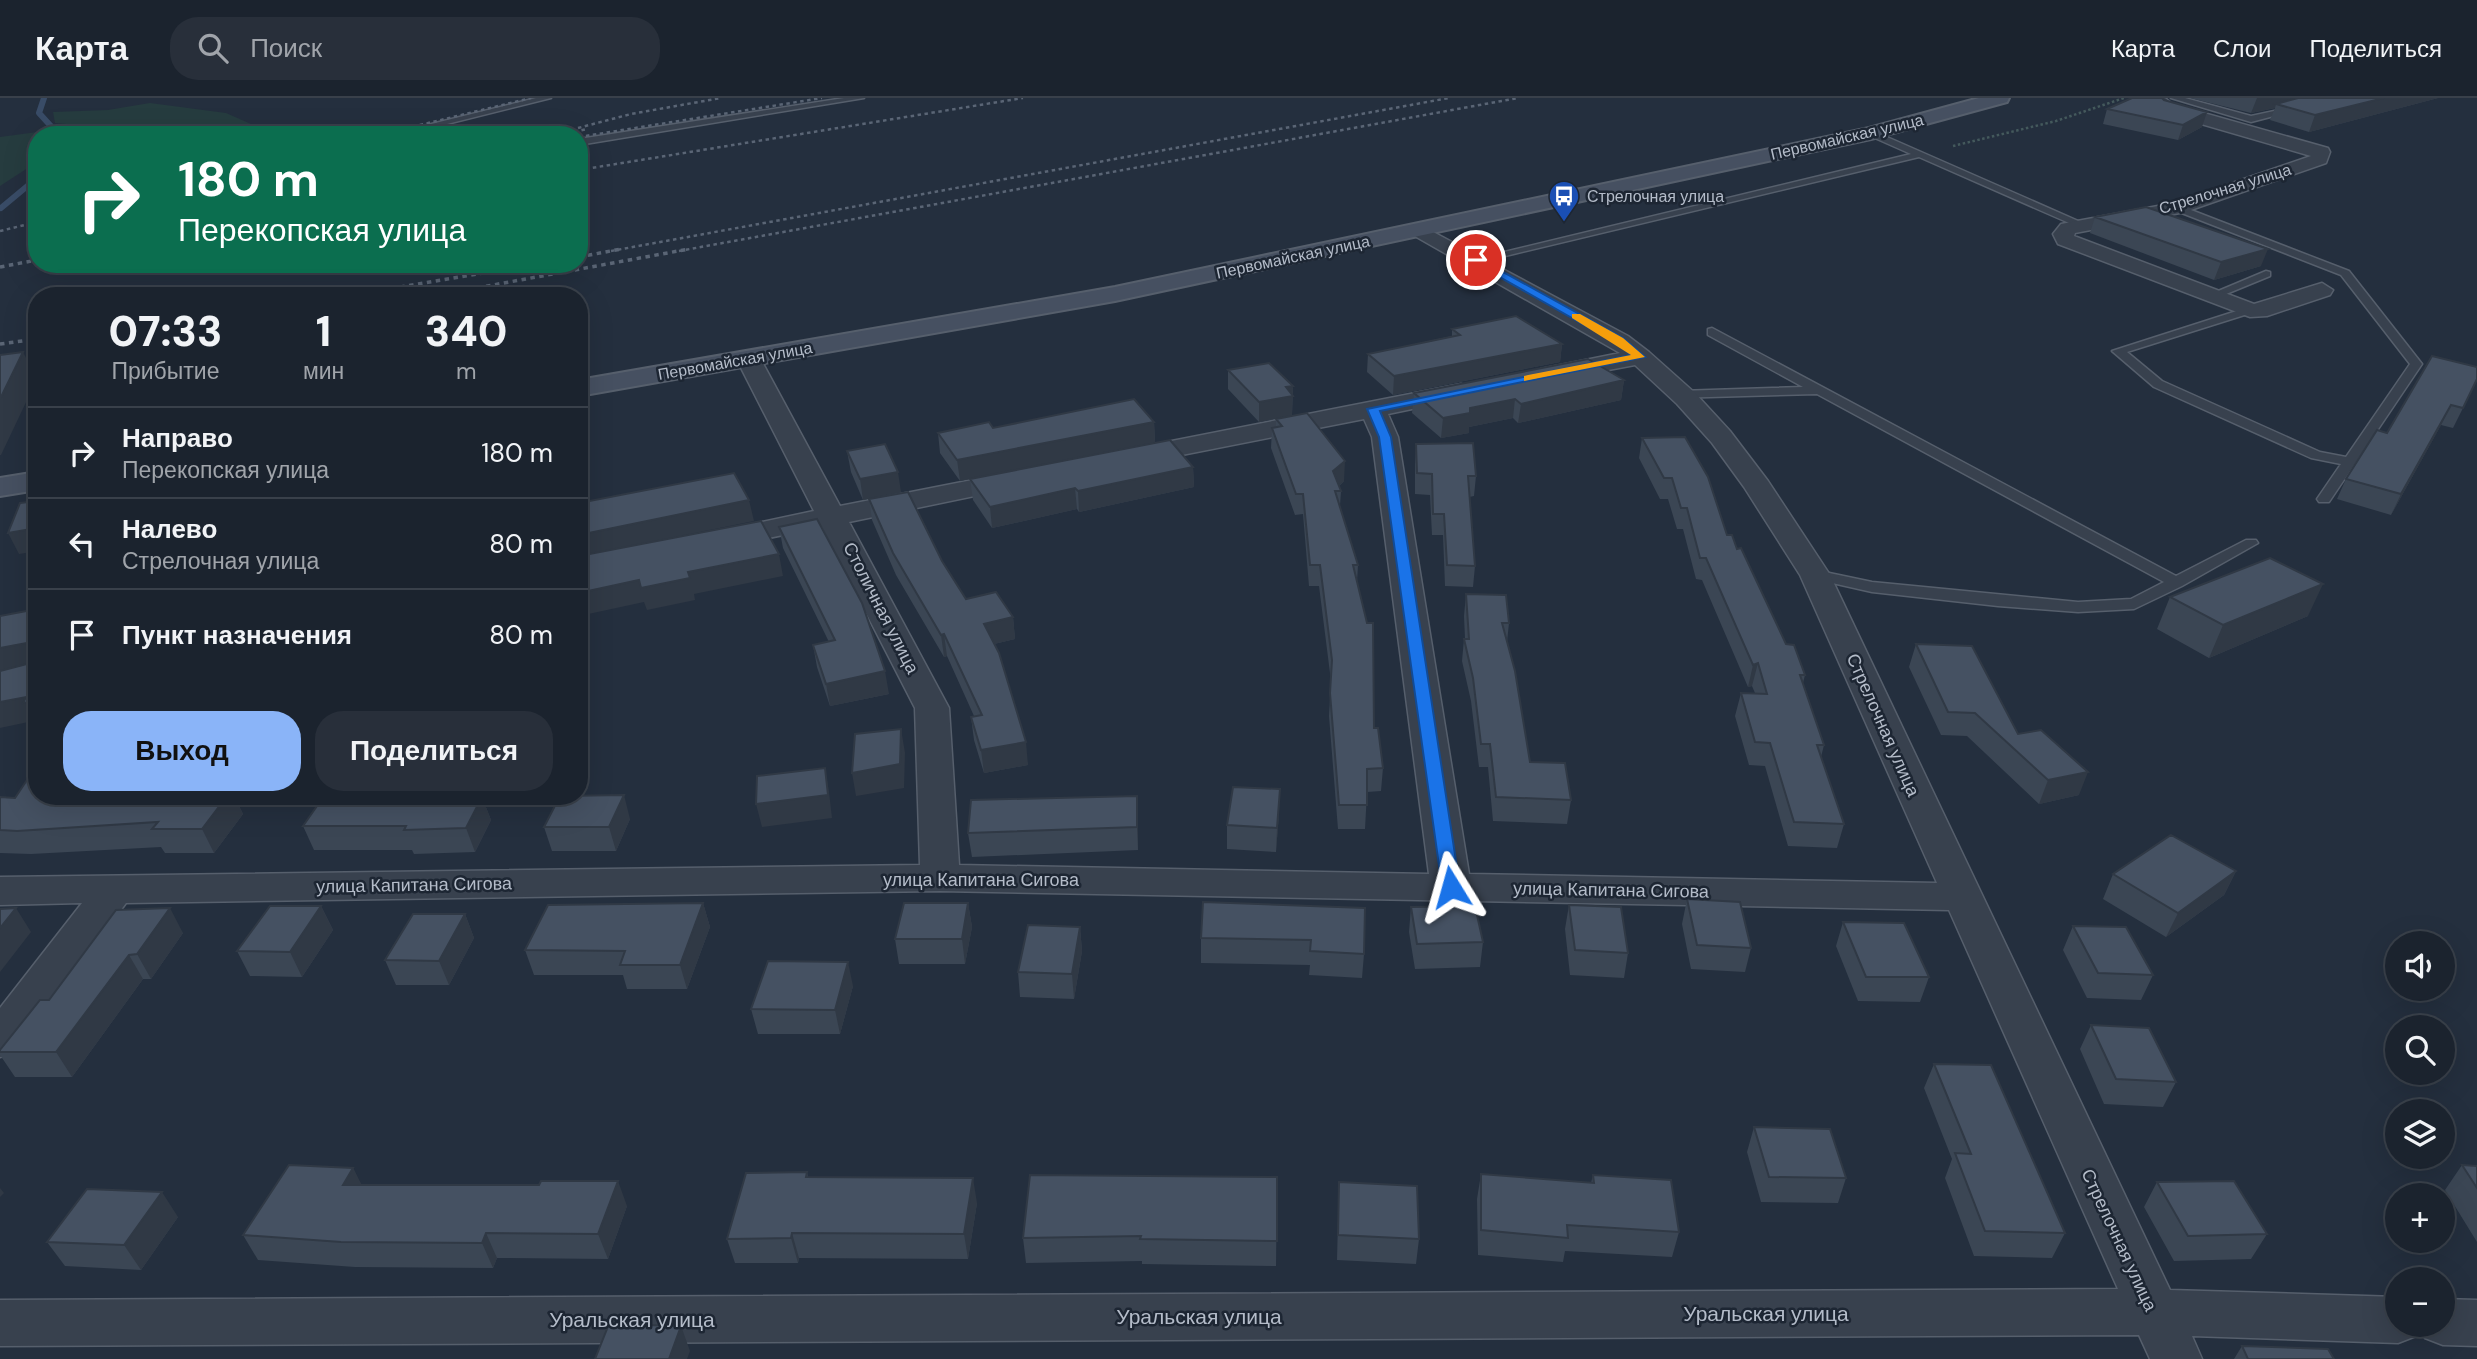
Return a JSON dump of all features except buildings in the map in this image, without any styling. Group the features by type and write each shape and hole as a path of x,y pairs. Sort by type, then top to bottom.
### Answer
{"main road":[{"name":"Первомайская улица","path":"588,386 1115,294 1420,232 1871,133 2000,98"},
{"path":"0,487 28,482"}],"street":[{"name":"Стрелочная улица","path":"2080,224 2178,208 2319,159 2321,152 2166,108 2155,98"},
{"path":"2080,224 2068,228 2063,234 2065,240 2250,310 2259,311 2322,290"},
{"name":"Стрелочная улица","path":"1420,232 1476,260 1620,341 1640,357 1721,436 1815,575 2151,1312 2176,1359"},
{"path":"1103,462 1640,357"},
{"name":"Столичная улица","path":"748,358 932,708 940,878"},
{"path":"1373,409 1385,437 1451,887"},
{"path":"699,543 1049,473"},
{"name":"улица Капитана Сигова","path":"0,891 940,878 1961,897"},
{"path":"0,1040 115,889"},
{"name":"Уральская улица","path":"0,1323 2151,1312 2385,1320"},
{"path":"2455,1322 2477,1323"}],"lane":[{"path":"429,126 547,98"},
{"path":"588,141 860,98"},
{"path":"2175,98 2251,120 2299,108"},
{"path":"1871,133 2080,224"},
{"path":"1476,260 1918,155"},
{"path":"2178,208 2345,273 2416,364 2324,499"},
{"path":"2210,297 2266,274"},
{"path":"2250,310 2118,351 2158,384 2316,455 2350,462"},
{"path":"1713,332 2177,583"},
{"path":"1679,395 1819,390"},
{"path":"1815,575 1872,587 2078,607 2134,604 2251,543"}],"path":[{"path":"1918,155 2056,121 2124,98"}],"green space":[{"path":"150,103 226,113 251,124 88,126 55,123 53,112 108,110"},
{"path":"28,133 28,168 0,186 0,137"}],"waterway":[{"path":"44,98 39,113 51,126"},
{"path":"1,208 28,186"}],"railway":[{"path":"416,126 531,98"},
{"path":"586,126 631,114 721,98"},
{"path":"588,136 822,98"},
{"path":"588,169 1023,98"},
{"path":"611,251 1449,98"},
{"path":"679,251 1518,98"},
{"path":"0,231 28,224"},
{"path":"588,255 621,249"},
{"path":"588,268 689,249"},
{"path":"0,267 28,262"},
{"path":"400,287 483,273"},
{"path":"482,287 558,273"},
{"path":"0,344 28,340"},
{"path":"0,362 28,358"}],"slow traffic":[{"path":"1528,379 1640,357 1620,341 1576,316"}],"place":[{"name":"Стрелочная улица","path":"1564,223"}],"route":[{"path":"1451,887 1385,437 1373,409 1640,357 1620,341 1476,260"}]}
